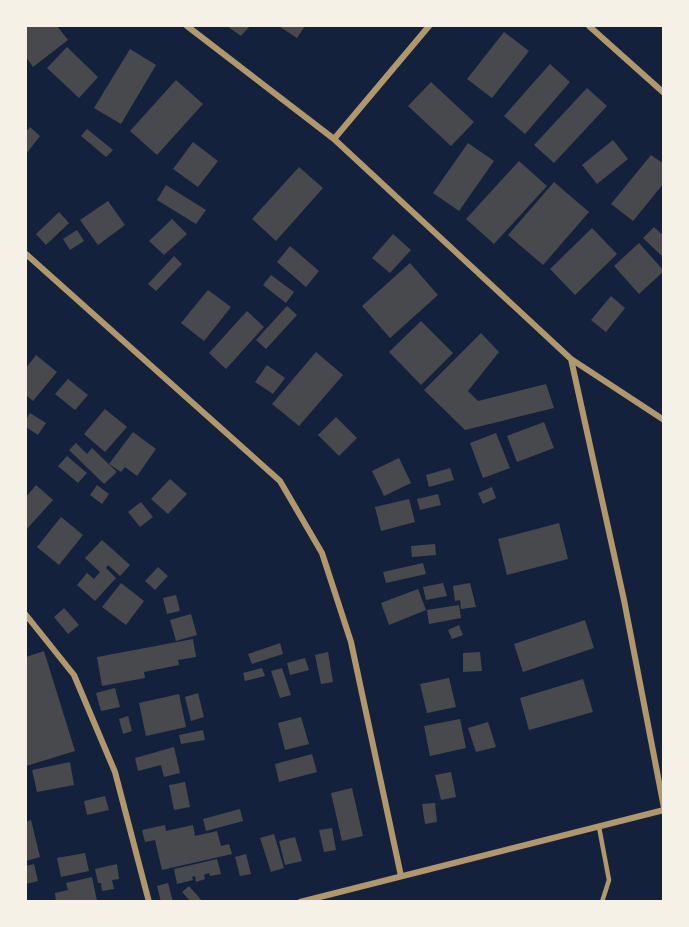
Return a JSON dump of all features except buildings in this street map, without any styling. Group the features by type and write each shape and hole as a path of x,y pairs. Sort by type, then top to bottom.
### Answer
{"street":[{"path":"188,26 334,139 571,359 663,420"},
{"path":"334,139 429,26"},
{"path":"589,26 663,93"},
{"path":"26,254 280,481 322,553 351,642 401,876"},
{"path":"300,902 663,809 624,600 571,359"},
{"path":"26,615 74,675 115,772 149,902"}],"lane":[{"path":"599,826 609,880 602,902"}]}
